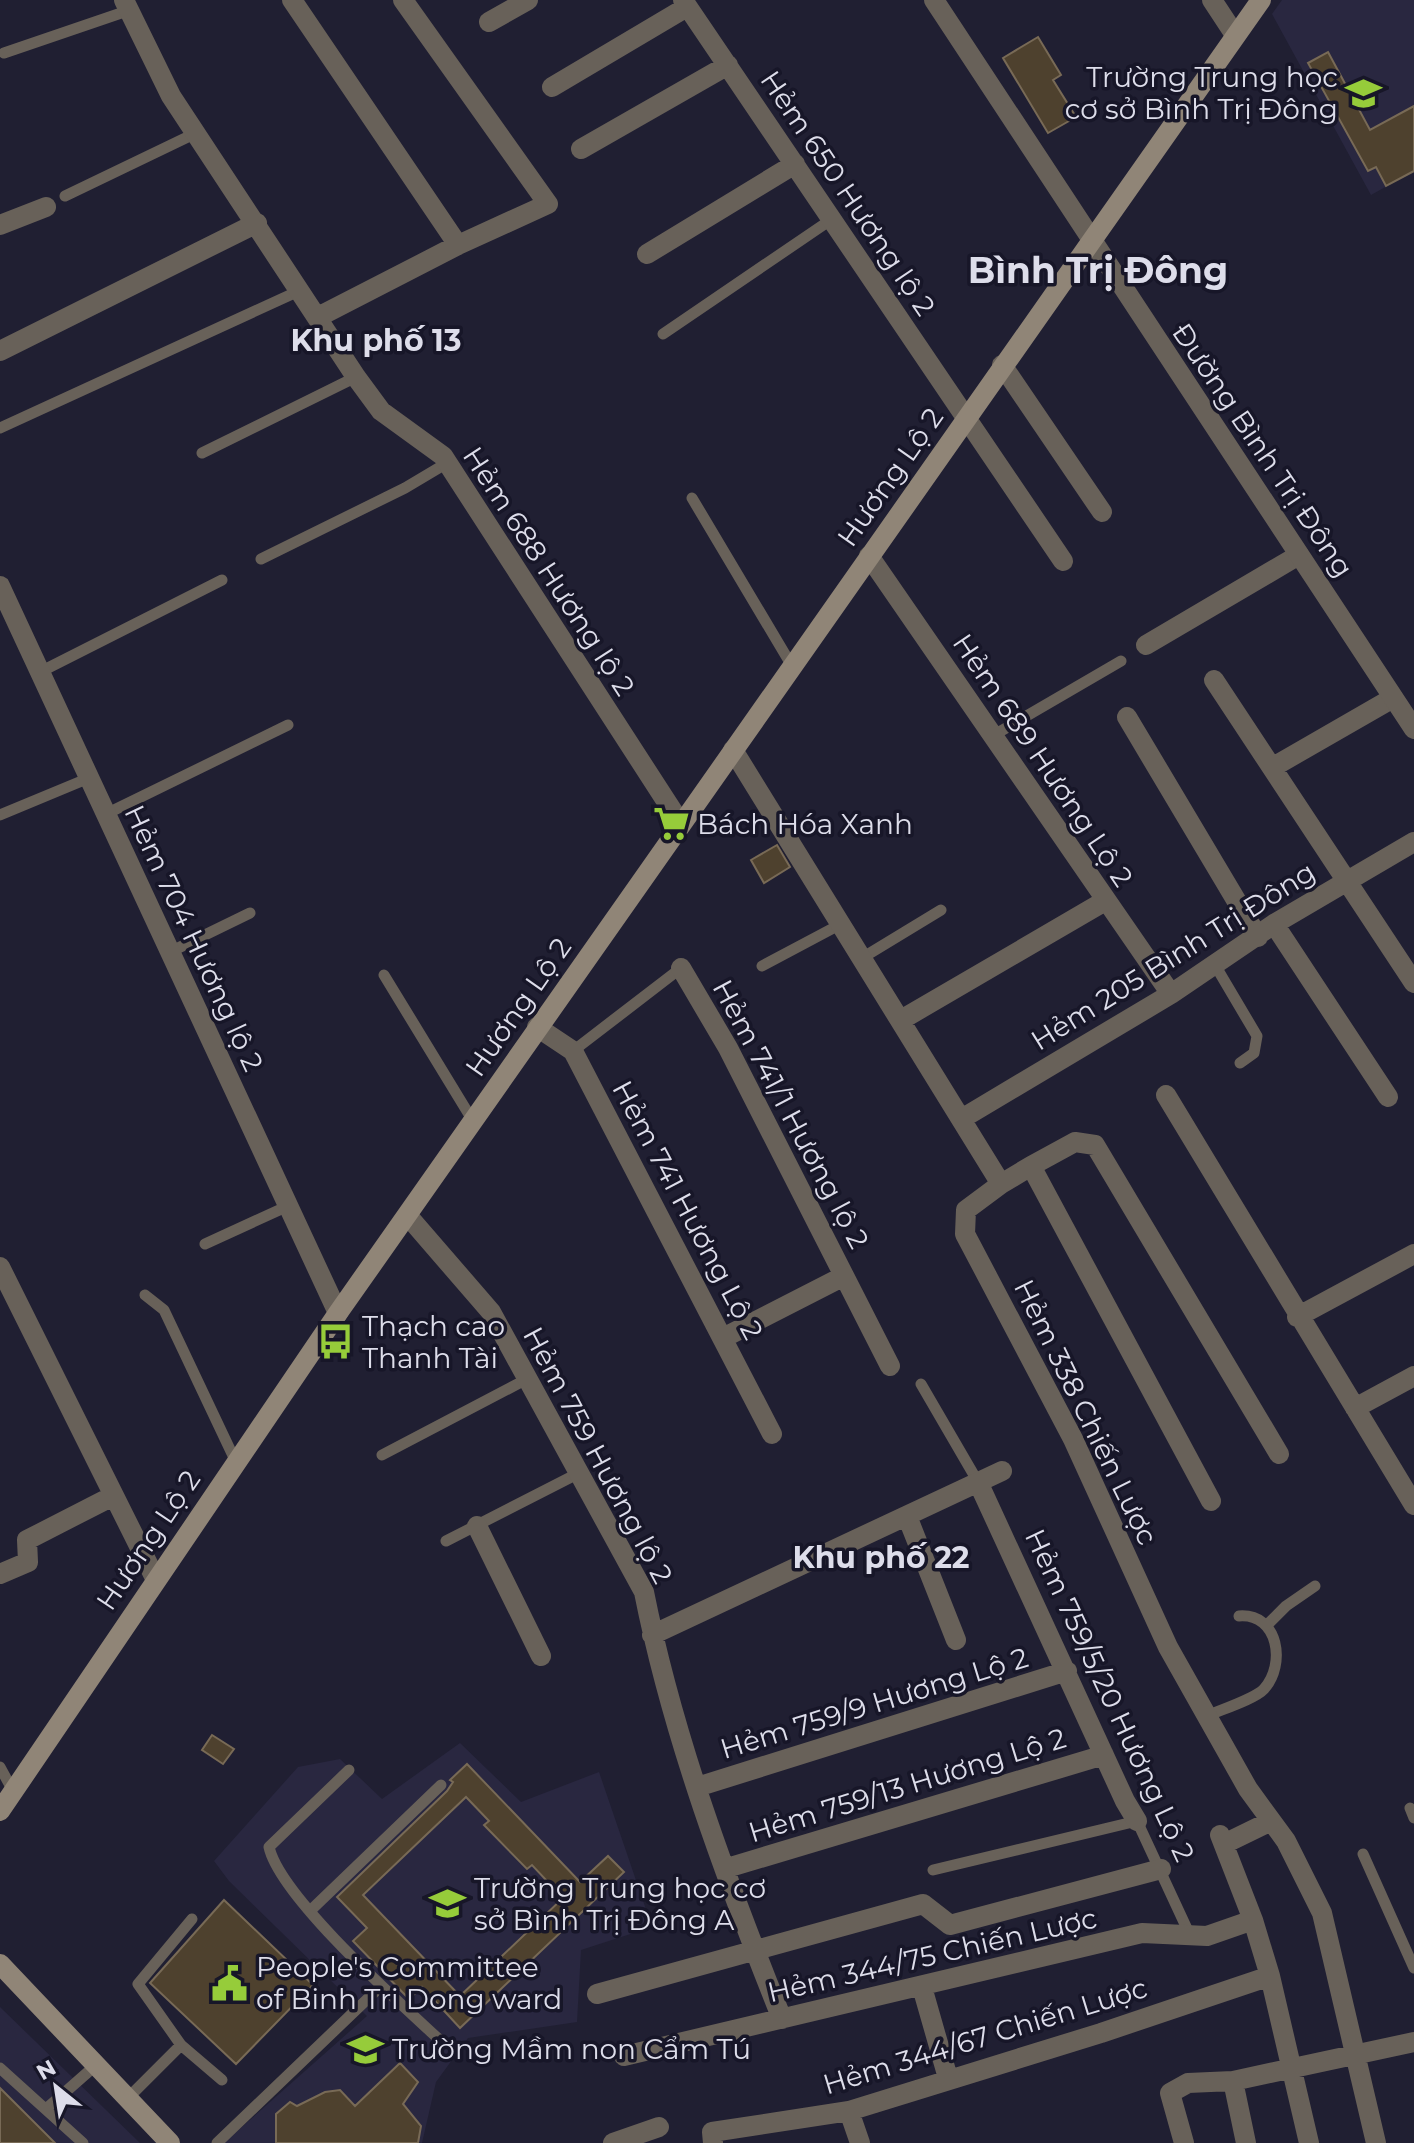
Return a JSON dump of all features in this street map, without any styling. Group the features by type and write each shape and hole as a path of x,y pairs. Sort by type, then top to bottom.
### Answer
{"main road":[{"path":"1091,242 1261,0"},
{"name":"Hương Lộ 2","path":"0,1811 235,1460 1091,242"},
{"path":"0,1964 170,2143"}],"street":[{"path":"292,0 458,245"},
{"path":"318,317 458,245 548,204 403,0"},
{"path":"489,22 528,0"},
{"name":"Đường Bình Trị Đông","path":"934,0 1414,729"},
{"path":"1212,0 1235,35"},
{"path":"552,87 685,3"},
{"name":"Hẻm 650 Hương lộ 2","path":"685,3 1063,561"},
{"name":"Hẻm 688 Hương lộ 2","path":"127,5 171,96 302,290 356,377 381,411 418,435 447,463 681,824"},
{"path":"581,149 728,65"},
{"path":"647,254 795,164"},
{"path":"0,225 46,207"},
{"path":"0,351 257,223"},
{"path":"1002,365 1102,512"},
{"path":"1146,645 1299,555"},
{"name":"Hẻm 689 Hương Lộ 2","path":"869,556 1171,994"},
{"name":"Hẻm 704 Hương lộ 2","path":"0,586 338,1313"},
{"path":"1214,680 1349,880 1414,983"},
{"path":"1273,767 1393,698"},
{"path":"1127,717 1266,930 1388,1097"},
{"path":"733,750 1001,1184 1075,1142 1095,1145 1279,1454"},
{"name":"Hẻm 205 Bình Trị Đông","path":"963,1118 1171,994 1266,930 1414,842"},
{"path":"901,1020 1105,901"},
{"name":"Hẻm 741/1 Hương lộ 2","path":"681,968 728,1048 890,1366"},
{"name":"Hẻm 741 Hương Lộ 2","path":"537,1027 573,1051 772,1434"},
{"path":"1166,1095 1297,1317 1414,1505"},
{"path":"1031,1166 1211,1501"},
{"name":"Hẻm 338 Chiến Lược","path":"1001,1184 966,1210 965,1234 1073,1439 1168,1647 1248,1789 1286,1841 1322,1913 1376,2143"},
{"name":"Hẻm 759 Hương lộ 2","path":"408,1216 491,1312 644,1592 652,1635 697,1787 782,2019"},
{"path":"1297,1317 1414,1254"},
{"path":"0,1267 156,1580"},
{"path":"723,1338 844,1276"},
{"path":"1355,1408 1414,1376"},
{"path":"652,1635 1002,1471"},
{"name":"Hẻm 759/5/20 Hương Lộ 2","path":"978,1482 1137,1821"},
{"path":"0,1574 28,1562 27,1540 113,1496"},
{"path":"907,1516 956,1640"},
{"path":"477,1526 541,1656"},
{"name":"Hẻm 759/9 Hương Lộ 2","path":"697,1787 1067,1671"},
{"name":"Hẻm 759/13 Hương Lộ 2","path":"727,1868 1104,1755"},
{"path":"1271,1821 1222,1840 1253,1920 1270,1976 1309,2143"},
{"path":"597,1994 923,1904 950,1925 1161,1869"},
{"name":"Hẻm 344/75 Chiến Lược","path":"624,2056 1142,1933 1207,1936 1253,1920"},
{"name":"Hẻm 344/67 Chiến Lược","path":"712,2138 849,2111 1101,2033 1270,1976"},
{"path":"922,1987 948,2078"},
{"path":"1184,2143 1170,2093 1188,2083 1233,2081 1293,2065 1414,2042"},
{"path":"1233,2081 1246,2143"},
{"path":"849,2111 860,2143"},
{"path":"613,2143 659,2127"}],"lane":[{"path":"4,53 127,5"},
{"path":"65,196 196,133"},
{"path":"663,334 832,219"},
{"path":"0,428 302,290"},
{"path":"202,453 356,377"},
{"path":"261,559 405,488 447,463"},
{"path":"692,498 792,666"},
{"path":"40,672 222,580"},
{"path":"994,735 1121,661"},
{"path":"106,814 288,725"},
{"path":"0,815 89,778"},
{"path":"862,958 941,910"},
{"path":"170,952 250,913"},
{"path":"762,966 841,924"},
{"path":"1215,965 1257,1036 1254,1053 1240,1063"},
{"name":"Hẻm 741/1 Hương lộ 2","path":"573,1051 681,968"},
{"path":"384,975 473,1121"},
{"path":"205,1244 288,1206"},
{"path":"145,1295 164,1310 235,1460"},
{"path":"382,1455 527,1379"},
{"path":"921,1384 978,1482"},
{"path":"446,1541 579,1473"},
{"path":"1268,1624 1286,1606 1315,1586"},
{"path":"1207,1716 1263,1690 1274,1667 1275,1644 1268,1624 1255,1615 1239,1616"},
{"path":"0,1767 13,1791"},
{"path":"349,1770 269,1847 273,1862 311,1910 381,1986 443,2043"},
{"path":"311,1910 441,1785"},
{"path":"933,1870 1137,1821"},
{"name":"Hẻm 759/5/20 Hương Lộ 2","path":"1137,1821 1189,1933"},
{"path":"1363,1854 1414,1968"},
{"path":"192,1919 138,1984 181,2045 222,2080"},
{"path":"217,2143 381,1986"},
{"path":"127,2099 181,2045"},
{"path":"46,2109 96,2065"},
{"path":"0,2068 83,2143"}],"shaded area":[{"name":"Trường Trung học cơ sở Bình Trị Đông","path":"1282,0 1414,0 1414,171 1371,195 1272,14"},
{"name":"Trường Trung học cơ sở Bình Trị Đông A","path":"460,1743 521,1802 599,1772 652,1927 581,1950 577,2022 468,2038 436,2082 422,2143 224,2143 367,2016 229,1881 214,1861 298,1767 340,1759 382,1799"},
{"path":"0,2007 140,2143 0,2143"}],"building":[{"path":"1038,37 1061,75 1053,80 1076,117 1048,133 1003,58"},
{"path":"1328,52 1370,130 1414,106 1414,171 1386,186 1376,167 1368,171 1308,63"},
{"path":"777,845 790,867 764,883 751,860"},
{"path":"212,1735 234,1749 223,1764 202,1750"},
{"path":"467,1764 580,1882 608,1856 624,1872 460,2028 422,1987 409,1999 353,1941 367,1928 337,1897 447,1791 453,1782 450,1780","holes":["466,1797 489,1821 484,1825 527,1869 532,1865 563,1898 460,1996 363,1895"]},
{"name":"People's Committee of Binh Tri Dong ward","path":"224,1900 313,1985 236,2064 150,1983"},
{"path":"400,2063 418,2082 403,2104 421,2126 418,2143 276,2143 276,2114 290,2102 297,2106 325,2092 340,2090 355,2106"},
{"path":"0,2088 55,2143 0,2143"}],"place":[{"name":"Trường Trung học cơ sở Bình Trị Đông","path":"1364,93"},
{"name":"Bách Hóa Xanh","path":"671,824"},
{"name":"Thạch cao Thanh Tài","path":"336,1342"},
{"name":"Trường Trung học cơ sở Bình Trị Đông A","path":"448,1904"},
{"name":"People's Committee of Binh Tri Dong ward","path":"230,1983"},
{"name":"Trường Mầm non Cẩm Tú","path":"366,2049"}],"district":[{"name":"Bình Trị Đông","path":"1098,270"},
{"name":"Khu phố 13","path":"376,340"},
{"name":"Khu phố 22","path":"881,1557"}]}
